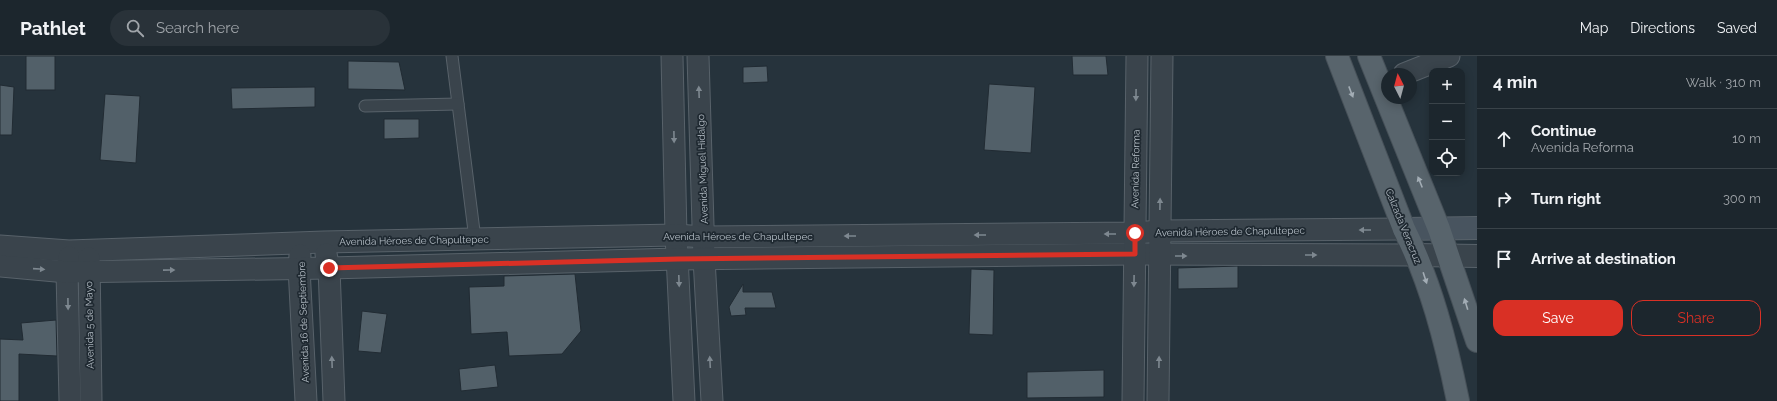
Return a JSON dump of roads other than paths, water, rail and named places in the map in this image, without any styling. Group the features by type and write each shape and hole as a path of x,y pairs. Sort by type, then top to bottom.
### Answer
{"main road":[{"name":"Calzada Veracruz","path":"1337,56 1404,229 1417,255 1447,345 1458,401"},
{"path":"1369,56 1381,78"},
{"path":"1391,104 1449,256 1477,341"},
{"name":"Avenida Héroes de Chapultepec","path":"1404,229 1477,228"}],"street":[{"path":"672,56 676,235 684,401"},
{"name":"Avenida Miguel Hidalgo","path":"698,56 704,259 712,401"},
{"name":"Avenida Reforma","path":"1133,401 1137,56"},
{"path":"1158,401 1162,56"},
{"path":"1417,69 1449,56"},
{"name":"Avenida Héroes de Chapultepec","path":"0,246 79,250 324,242 676,235 704,237 1404,229"},
{"path":"475,239 476,264"},
{"path":"324,242 329,268 334,401"},
{"name":"Avenida 16 de Septiembre","path":"301,243 300,268 306,401"},
{"name":"Avenida 5 de Mayo","path":"79,250 88,271 91,401"},
{"name":"Avenida 5 de Mayo","path":"70,401 68,272 79,250"},
{"path":"0,266 68,272 329,268 678,259 1135,254 1160,256 1477,256"}],"lane":[{"path":"452,56 475,239"},
{"path":"364,106 458,104"}]}
